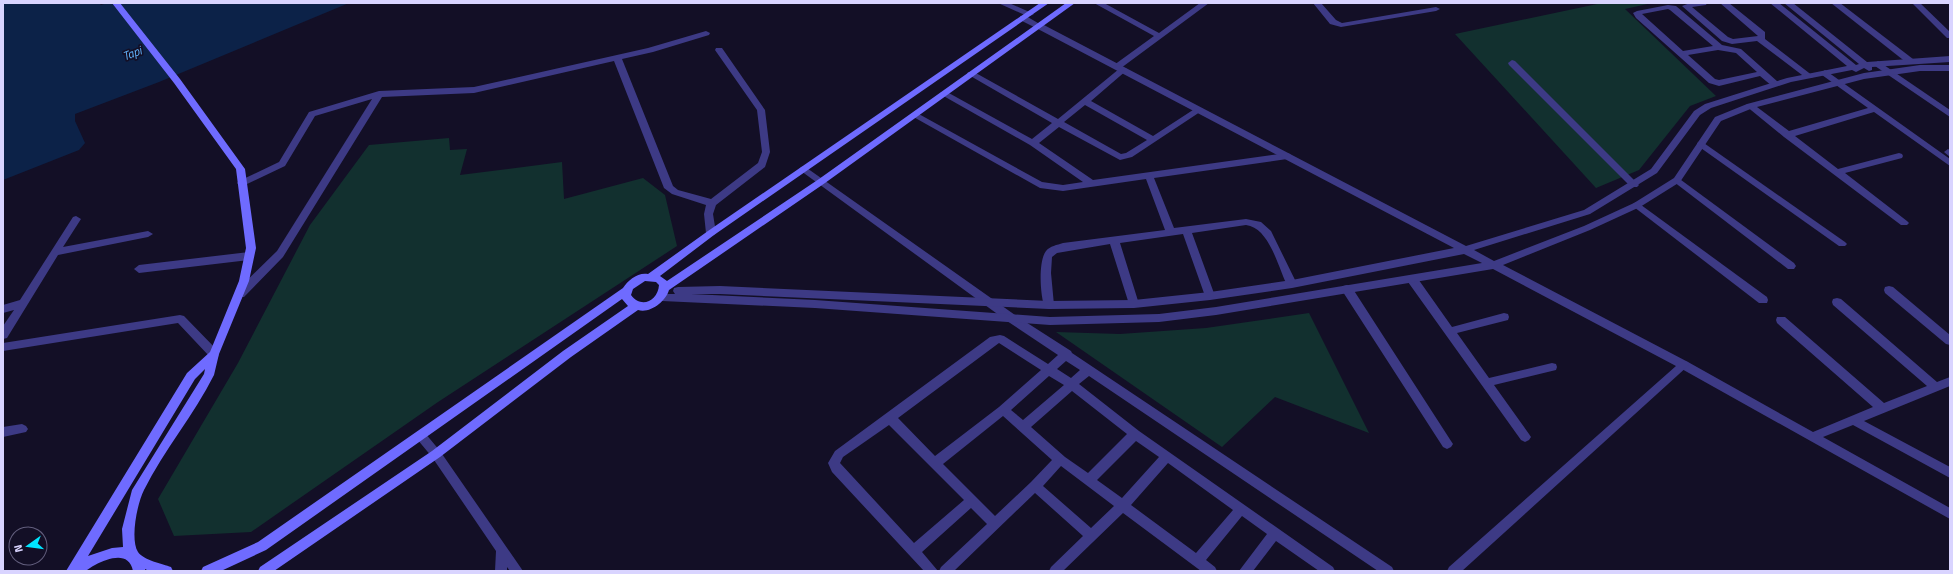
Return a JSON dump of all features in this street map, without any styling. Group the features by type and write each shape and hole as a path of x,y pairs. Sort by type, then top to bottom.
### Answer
{"main road":[{"path":"116,3 177,81 240,169 251,248 240,294 214,354 209,375 138,490 128,529 128,545 139,566 139,571"},
{"path":"651,277 711,233 1045,3"},
{"path":"264,571 436,454 567,354 636,306 649,305 664,292 1071,3"},
{"path":"207,571 262,546 626,291 633,282 645,277 651,277 662,281 664,292"},
{"path":"626,291 627,300 636,306"},
{"path":"73,571 191,376 214,354"},
{"path":"73,571 92,559 105,554 117,552 128,554 158,570 167,571"}],"street":[{"path":"1002,3 1026,16 1039,26 1120,69 1684,365 1814,436 1950,514"},
{"path":"1098,3 1160,36"},
{"path":"1033,143 1085,101 1120,69 1160,36 1205,3"},
{"path":"1317,3 1333,22 1341,25 1436,9"},
{"path":"1703,3 1686,6 1725,40 1732,42 1762,37 1762,34 1724,3"},
{"path":"1774,3 1864,76"},
{"path":"1788,3 1866,65 1889,72 1950,114"},
{"path":"1835,3 1910,61"},
{"path":"1916,3 1950,36"},
{"path":"1763,74 1714,83 1680,54 1637,13 1668,7 1673,8 1719,47 1738,51 1760,69 1763,74 1775,84"},
{"path":"242,183 282,164 312,114 379,94 474,90 650,50 706,33"},
{"path":"1759,38 1809,76"},
{"path":"1680,54 1719,47"},
{"path":"711,233 709,207 712,203 762,165 766,152 761,110 719,50"},
{"path":"617,57 670,188 675,192 712,203"},
{"path":"664,292 1050,321 1159,318 1216,311 1494,265 1587,228 1637,205 1678,180 1718,119 1750,106 1864,76 1877,68 1910,61 1950,59"},
{"path":"1512,63 1634,185"},
{"path":"664,292 720,290 1049,305 1134,304 1210,296 1292,284 1464,250 1574,218 1634,185 1654,171 1702,109 1775,84 1866,65"},
{"path":"1889,72 1920,68 1950,68"},
{"path":"1825,73 1875,109 1947,153 1950,163"},
{"path":"971,74 1120,156 1129,155 1199,110"},
{"path":"240,294 280,254 379,94"},
{"path":"944,94 1033,143 1092,184"},
{"path":"1085,101 1154,140"},
{"path":"1750,106 1904,223"},
{"path":"1788,135 1875,109"},
{"path":"914,115 1040,185 1063,188 1286,156"},
{"path":"1702,144 1842,244"},
{"path":"1837,172 1899,156"},
{"path":"804,169 1011,318 1090,369 1388,571"},
{"path":"1149,176 1171,232"},
{"path":"1678,180 1791,266"},
{"path":"1637,205 1763,300"},
{"path":"3,335 76,219"},
{"path":"1049,305 1046,263 1048,256 1053,250 1063,247 1246,222 1255,223 1262,226 1268,233 1292,284"},
{"path":"1186,230 1210,296"},
{"path":"55,252 148,234"},
{"path":"1114,240 1134,304"},
{"path":"139,270 249,256"},
{"path":"1412,279 1525,437"},
{"path":"1347,290 1447,444"},
{"path":"1889,290 1950,341"},
{"path":"1837,302 1935,386"},
{"path":"3,309 23,303"},
{"path":"1450,331 1504,317"},
{"path":"3,347 180,319 214,354"},
{"path":"1781,320 1882,408"},
{"path":"932,571 836,468 834,463 839,454 997,339 1003,340 1071,384 1135,434 1329,571"},
{"path":"934,463 1003,410 1067,354"},
{"path":"1455,571 1684,365"},
{"path":"1486,383 1552,367"},
{"path":"1024,426 1090,369"},
{"path":"1814,436 1950,381"},
{"path":"1003,410 1024,426 1060,459 1090,479 1211,571"},
{"path":"890,418 995,524"},
{"path":"1853,420 1950,473"},
{"path":"3,432 22,429"},
{"path":"1090,479 1135,434"},
{"path":"421,436 436,454 517,571"},
{"path":"1054,571 1123,505 1167,456"},
{"path":"945,571 1035,486 1060,459"},
{"path":"1035,486 1092,536"},
{"path":"914,551 972,500"},
{"path":"1197,561 1241,509"},
{"path":"1245,571 1275,533"},
{"path":"501,571 502,549"}],"green space":[{"path":"1602,3 1652,3 1625,9 1716,96 1690,106 1639,170 1596,188 1455,34"},
{"path":"449,138 450,150 467,149 460,175 562,162 564,199 643,178 665,195 677,246 438,402 251,532 174,536 158,499 238,363 310,225 369,145"},
{"path":"1309,313 1369,433 1275,397 1222,447 1056,332 1120,334 1206,328"}],"water":[{"name":"Tapi","path":"3,3 99,3 101,5 107,3 349,3 159,82 75,114 75,121 85,143 79,150 3,180"}]}
